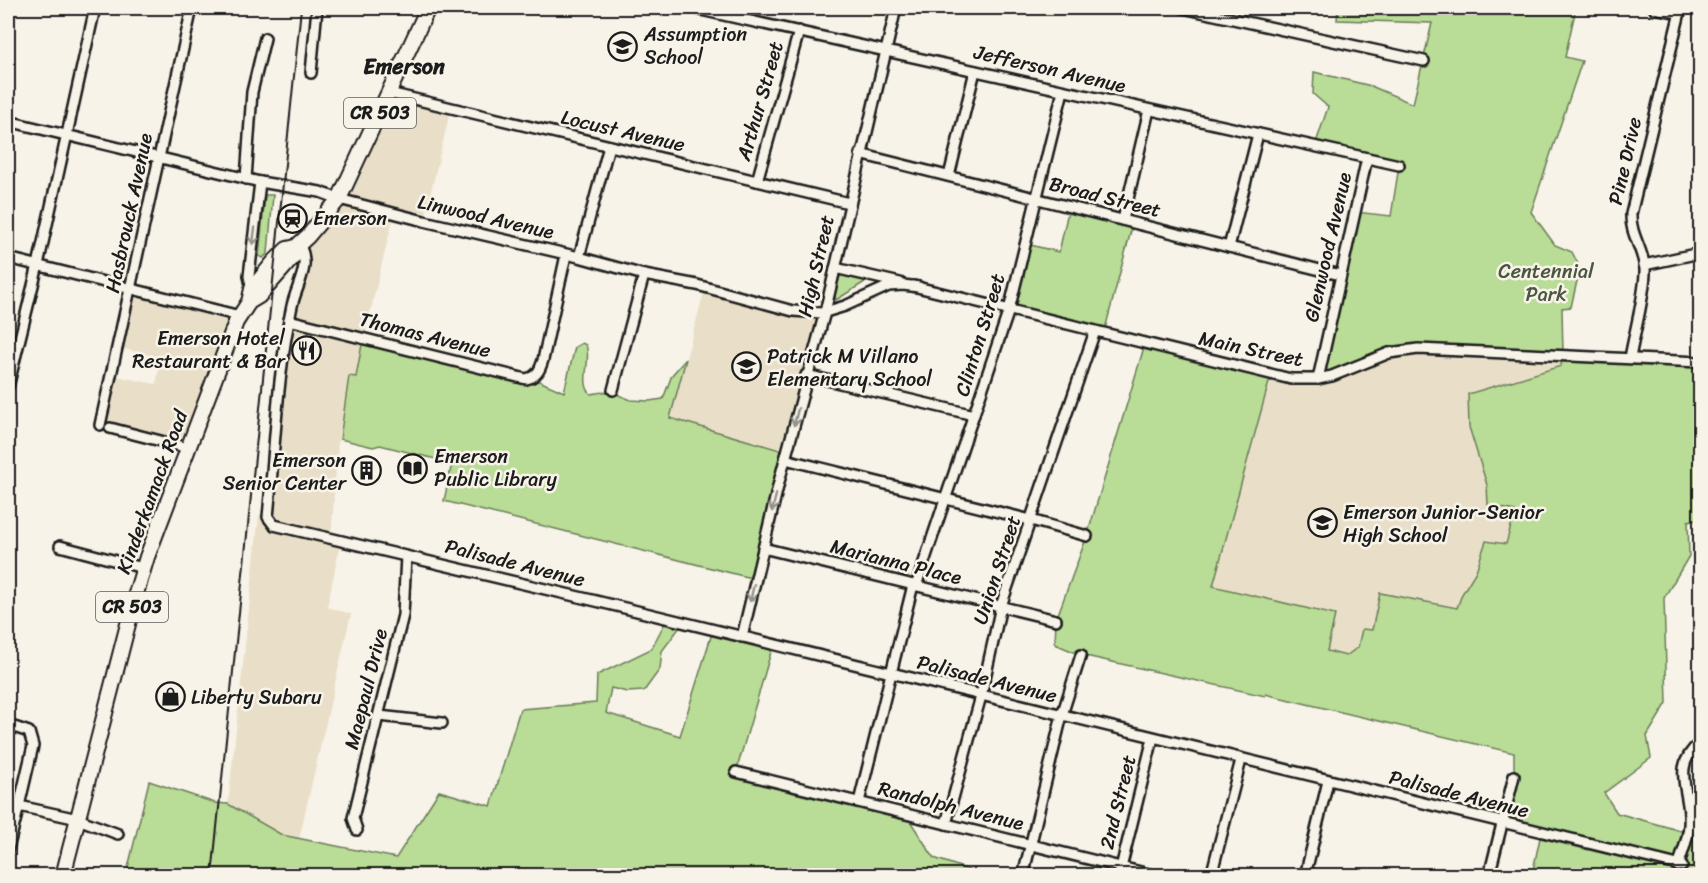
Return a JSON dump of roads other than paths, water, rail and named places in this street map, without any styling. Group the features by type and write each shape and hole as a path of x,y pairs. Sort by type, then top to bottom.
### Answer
{"main road":[{"name":"Kinderkamack Road","path":"63,876 143,568 240,316 251,296 259,296 294,256 297,246 318,226 339,200 429,8"}],"street":[{"path":"8,387 38,265 95,8"},
{"name":"Hasbrouck Avenue","path":"188,448 105,427 130,288 192,8"},
{"path":"311,73 317,8"},
{"name":"Jefferson Avenue","path":"692,8 1399,165"},
{"name":"High Street","path":"742,637 806,375 825,312 896,8"},
{"path":"1184,8 1424,61"},
{"path":"1654,8 1680,10"},
{"name":"Pine Drive","path":"1630,358 1645,279 1644,265 1632,232 1631,214 1680,10"},
{"name":"Arthur Street","path":"757,181 799,32"},
{"path":"246,179 252,92 266,38"},
{"path":"949,176 975,71"},
{"name":"Clinton Street","path":"859,802 915,585 1010,310 1064,91"},
{"name":"Locust Avenue","path":"389,93 849,203"},
{"path":"1123,220 1149,110"},
{"name":"Linwood Avenue","path":"8,121 246,179 320,192 339,200 579,257 644,275 697,285 793,311 825,312 845,306 889,286 919,287"},
{"path":"1229,247 1258,134"},
{"path":"579,257 609,146"},
{"name":"Broad Street","path":"861,154 1340,275"},
{"name":"Glenwood Avenue","path":"1318,378 1367,158"},
{"path":"251,296 249,276 260,182"},
{"path":"289,320 293,299 305,266 303,251 297,246"},
{"path":"1644,265 1701,253"},
{"name":"Thomas Avenue","path":"289,320 526,378 536,375 543,360 566,255"},
{"path":"8,258 240,316"},
{"name":"Main Street","path":"835,268 1278,377 1303,380 1346,371 1389,353 1418,349 1701,362"},
{"path":"614,390 644,275"},
{"name":"Palisade Avenue","path":"289,320 268,517 273,525 283,528 742,637 1680,866 1689,825 1689,804 1683,770 1689,753 1701,742"},
{"name":"Union Street","path":"946,824 981,696 1001,606 1095,331"},
{"path":"806,375 974,415"},
{"path":"785,459 1087,536"},
{"path":"60,546 143,568"},
{"name":"Marianna Place","path":"763,548 1056,620"},
{"name":"Maepaul Drive","path":"357,830 353,818 403,615 406,556"},
{"path":"1023,876 1062,715 1081,655"},
{"path":"379,716 442,723"},
{"path":"8,725 29,732 33,741 8,849"},
{"name":"2nd Street","path":"1120,871 1153,738"},
{"path":"1211,876 1241,760"},
{"name":"Randolph Avenue","path":"736,772 1032,844 1120,871 1157,876"},
{"path":"1489,876 1514,776"},
{"path":"1305,876 1328,781"},
{"path":"19,806 78,819 118,834"}],"railway":[{"path":"212,876 301,8"}],"place":[{"name":"Assumption School","path":"623,46"},
{"name":"Emerson","path":"292,218"},
{"name":"Emerson Hotel Restaurant & Bar","path":"306,350"},
{"name":"Patrick M Villano Elementary School","path":"746,367"},
{"name":"Emerson Public Library","path":"413,468"},
{"name":"Emerson Senior Center","path":"367,471"},
{"name":"Emerson Junior-Senior High School","path":"1322,523"},
{"name":"Liberty Subaru","path":"170,697"}],"district":[{"name":"Emerson","path":"404,66"}],"park label":[{"name":"Centennial Park","path":"1546,282"}]}
